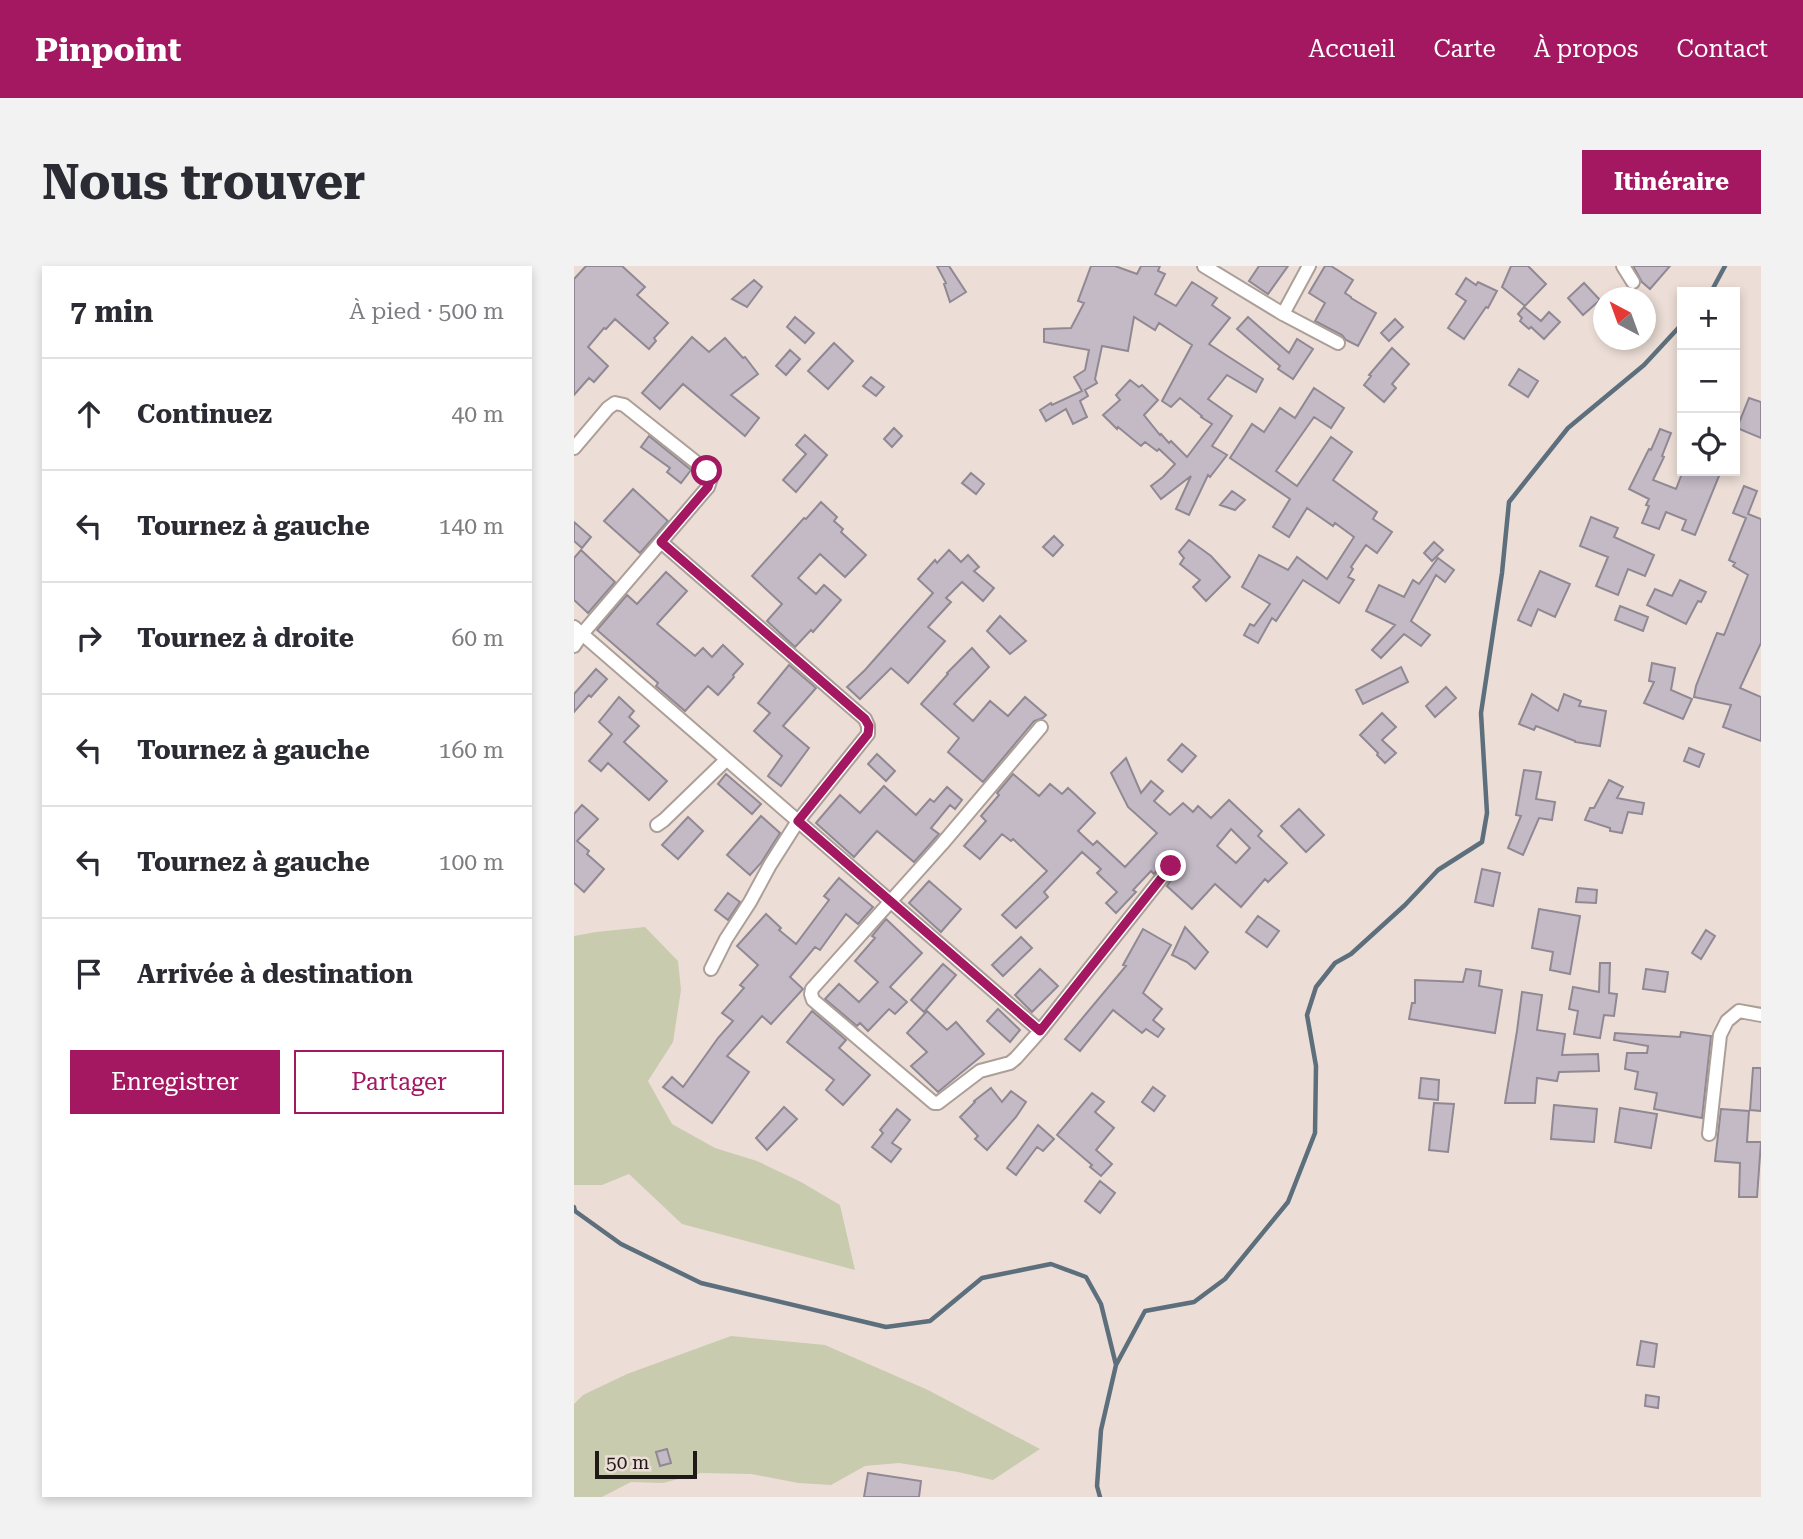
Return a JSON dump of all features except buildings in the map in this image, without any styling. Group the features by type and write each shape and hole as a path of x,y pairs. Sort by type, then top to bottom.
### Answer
{"street":[{"path":"1204,266 1338,344"},
{"path":"1283,314 1308,266"},
{"path":"1623,266 1633,282"},
{"path":"574,448 615,403 624,405 707,471 711,478 708,487 661,542 578,631 574,646"},
{"path":"661,542 865,719 869,726 868,734 798,821 770,864 711,969"},
{"path":"578,631 1040,1031"},
{"path":"1041,727 950,835 812,989 813,1000 934,1103 943,1100 980,1071 1010,1063 1040,1031 1171,866"},
{"path":"657,825 726,760"},
{"path":"1709,1134 1720,1035 1727,1021 1739,1012 1761,1015"}],"green space":[{"path":"645,927 678,961 681,990 673,1042 648,1081 672,1124 715,1148 757,1161 801,1182 840,1205 855,1270 682,1224 629,1174 602,1185 574,1185 574,936"},
{"path":"731,1336 825,1345 928,1390 1040,1449 993,1480 899,1463 865,1466 831,1485 798,1483 751,1474 701,1473 663,1483 631,1482 602,1497 574,1497 574,1404 583,1395 627,1374"}],"waterway":[{"path":"1714,287 1725,266"},
{"path":"1100,1497 1097,1486 1101,1430 1116,1365 1145,1311 1194,1302 1225,1279 1288,1202 1315,1133 1316,1066 1307,1015 1316,987 1335,963 1351,954 1405,905 1438,870 1482,842 1487,813 1481,713 1502,573 1509,502 1568,428 1644,365 1677,329"},
{"path":"574,1207 575,1211 621,1244 701,1283 886,1327 930,1321 982,1278 1051,1264 1086,1277 1101,1304 1116,1365"}],"route":[{"path":"707,471 711,478 708,487 661,542 865,719 869,726 868,734 798,821 1040,1031 1171,866"}]}
